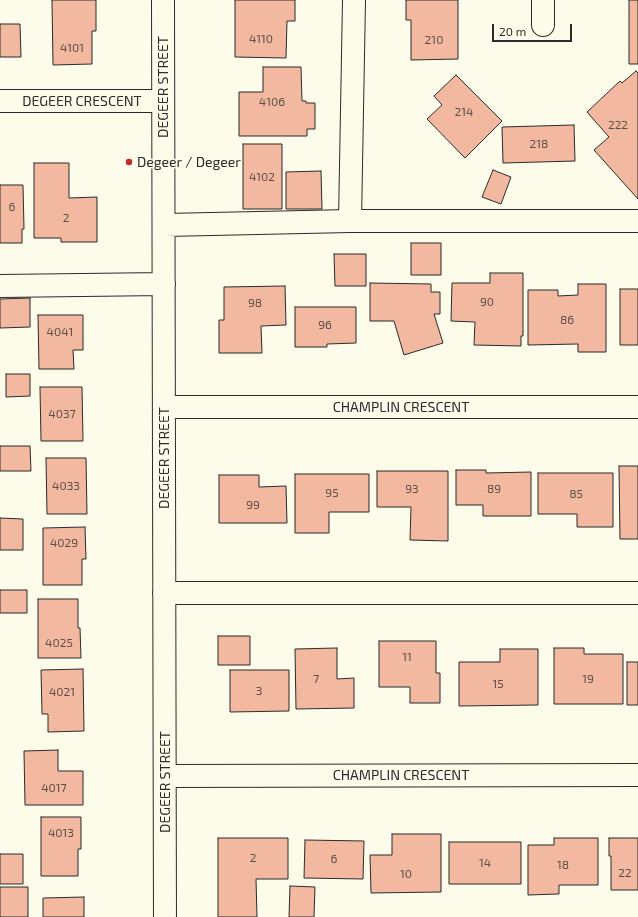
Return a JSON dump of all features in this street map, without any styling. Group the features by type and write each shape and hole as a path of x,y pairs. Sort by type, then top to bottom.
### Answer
{"street":[{"name":"DEGEER STREET","path":"163,0 165,225 165,917"},
{"path":"350,221 354,0"},
{"path":"543,0 543,25"},
{"name":"DEGEER CRESCENT","path":"0,101 163,101"},
{"path":"165,225 350,221 638,220"},
{"path":"0,286 164,284"},
{"name":"CHAMPLIN CRESCENT","path":"164,407 638,407"},
{"path":"164,593 638,593"},
{"name":"CHAMPLIN CRESCENT","path":"165,776 638,775"}],"building":[{"path":"52,0 96,0 96,31 92,31 92,64 53,65"},
{"path":"235,0 295,0 295,21 287,21 286,58 235,57"},
{"path":"406,0 458,0 458,59 411,60 411,20 406,20"},
{"path":"629,0 638,0 638,64 629,64"},
{"path":"0,24 20,24 21,57 0,57"},
{"path":"263,67 301,67 302,101 306,101 306,103 315,103 315,129 307,129 307,136 239,136 239,92 263,92"},
{"path":"636,71 638,73 638,199 594,150 609,137 587,112 620,81 622,83"},
{"path":"456,75 502,121 465,158 427,119 442,105 434,96"},
{"path":"574,125 575,161 503,163 502,127"},
{"path":"243,144 282,144 282,209 243,209"},
{"path":"34,163 69,163 69,198 97,197 97,242 61,242 61,238 34,238"},
{"path":"493,170 511,177 501,204 482,197"},
{"path":"321,171 322,209 286,209 286,172"},
{"path":"0,185 23,185 24,229 22,229 22,243 0,243"},
{"path":"411,243 441,243 441,275 411,275"},
{"path":"334,254 366,254 366,286 335,286"},
{"path":"490,273 523,273 523,336 521,336 521,346 474,345 475,322 451,321 452,283 490,283"},
{"path":"370,283 431,284 431,292 440,292 440,314 434,314 443,343 404,355 394,321 370,321"},
{"path":"578,284 606,284 606,352 578,352 578,344 528,345 528,290 558,290 558,296 578,295"},
{"path":"285,286 286,325 261,326 262,353 219,353 219,320 224,320 224,287"},
{"path":"620,289 638,289 638,345 620,345"},
{"path":"30,298 30,327 0,328 0,299"},
{"path":"295,307 356,307 356,343 327,344 327,347 295,347"},
{"path":"38,315 83,315 83,350 73,350 74,369 39,369"},
{"path":"6,374 30,374 30,396 6,397"},
{"path":"40,387 82,387 83,441 41,441"},
{"path":"0,446 30,446 31,471 0,471"},
{"path":"46,458 86,458 87,514 47,514"},
{"path":"619,466 638,466 638,539 620,539"},
{"path":"456,470 486,470 486,473 531,472 531,516 483,516 483,505 456,505"},
{"path":"377,471 448,471 448,541 410,540 411,507 377,507"},
{"path":"538,473 613,473 613,527 577,527 577,514 538,514"},
{"path":"295,474 369,474 369,512 329,512 329,533 295,533"},
{"path":"219,475 259,475 259,487 286,486 287,523 219,523"},
{"path":"0,518 23,519 23,550 0,550"},
{"path":"85,527 86,559 82,559 82,585 43,585 43,528"},
{"path":"0,590 27,590 27,613 0,613"},
{"path":"38,599 78,599 78,628 80,628 81,658 38,658"},
{"path":"218,636 250,636 250,665 218,665"},
{"path":"379,641 436,641 436,673 440,673 440,703 410,703 410,687 379,687"},
{"path":"337,648 337,679 354,678 354,708 296,709 295,649"},
{"path":"554,648 584,648 584,654 623,654 623,704 554,704"},
{"path":"500,649 538,649 538,705 459,706 459,662 500,662"},
{"path":"627,662 638,662 638,705 627,705"},
{"path":"83,669 84,731 48,732 48,714 42,714 41,670"},
{"path":"230,670 289,670 289,711 230,712"},
{"path":"58,750 58,771 83,771 83,805 25,805 24,751"},
{"path":"41,817 81,817 81,849 78,849 78,876 41,876"},
{"path":"392,834 441,834 441,892 371,893 370,855 392,855"},
{"path":"218,838 288,838 288,879 256,879 257,917 218,917"},
{"path":"554,838 598,838 598,885 559,885 559,894 528,895 528,845 554,845"},
{"path":"609,838 638,838 638,890 611,890 611,856 609,856"},
{"path":"305,840 364,841 363,879 304,878"},
{"path":"449,842 521,842 521,884 449,884"},
{"path":"0,854 23,854 23,884 0,884"},
{"path":"290,886 315,887 314,917 289,917"},
{"path":"0,887 28,887 28,917 0,917"},
{"path":"84,897 84,917 43,917 43,898"}],"place":[{"name":"Degeer / Degeer","path":"129,162"}]}
